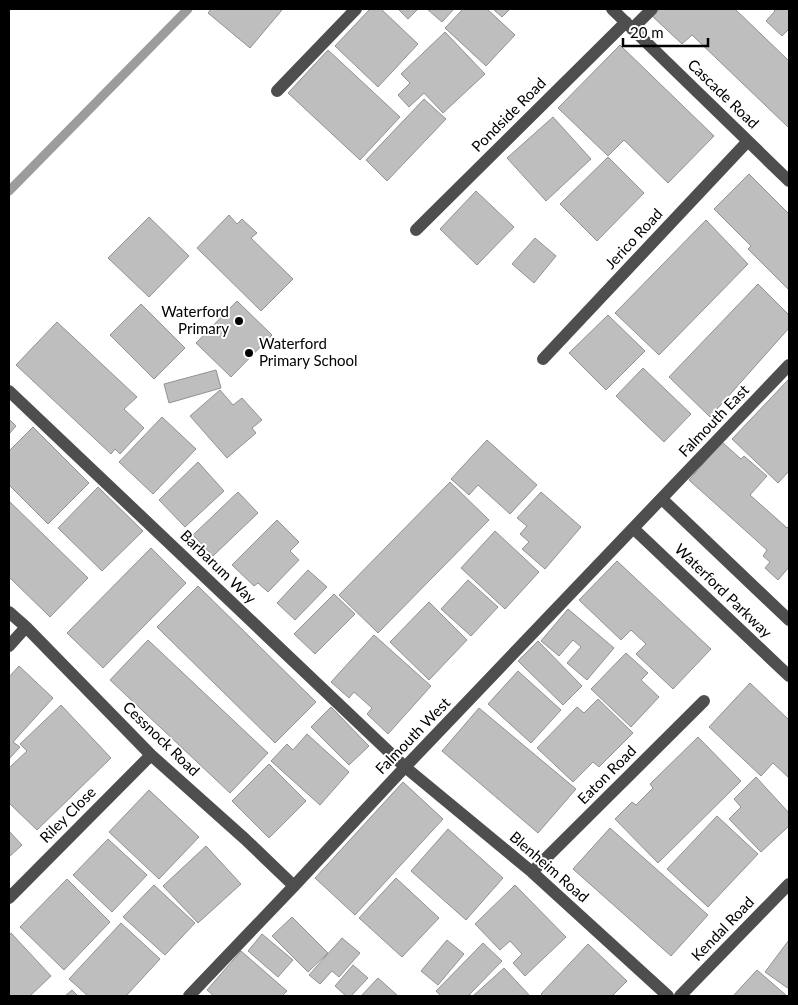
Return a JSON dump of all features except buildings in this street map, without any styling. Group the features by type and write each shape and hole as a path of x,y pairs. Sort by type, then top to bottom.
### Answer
{"street":[{"path":"277,91 356,9"},
{"name":"Cascade Road","path":"612,9 789,181"},
{"name":"Pondside Road","path":"416,230 629,25 652,9"},
{"name":"Jerico Road","path":"543,359 748,141"},
{"name":"Falmouth East","path":"662,500 789,365"},
{"name":"Barbarum Way","path":"9,391 405,767"},
{"name":"Falmouth West","path":"189,996 405,767 662,500"},
{"name":"Waterford Parkway","path":"662,500 789,620"},
{"name":"Waterford Parkway","path":"634,528 789,676"},
{"name":"Cessnock Road","path":"9,612 151,755 245,839 294,886"},
{"path":"9,646 26,627"},
{"name":"Eaton Road","path":"532,872 704,701"},
{"name":"Riley Close","path":"9,898 151,755"},
{"name":"Blenheim Road","path":"405,767 532,872 668,996"},
{"name":"Kendal Road","path":"680,996 789,884"}],"waterway":[{"path":"9,191 188,9"}],"place":[{"name":"Waterford Primary","path":"239,321"},
{"name":"Waterford Primary School","path":"249,353"}]}
